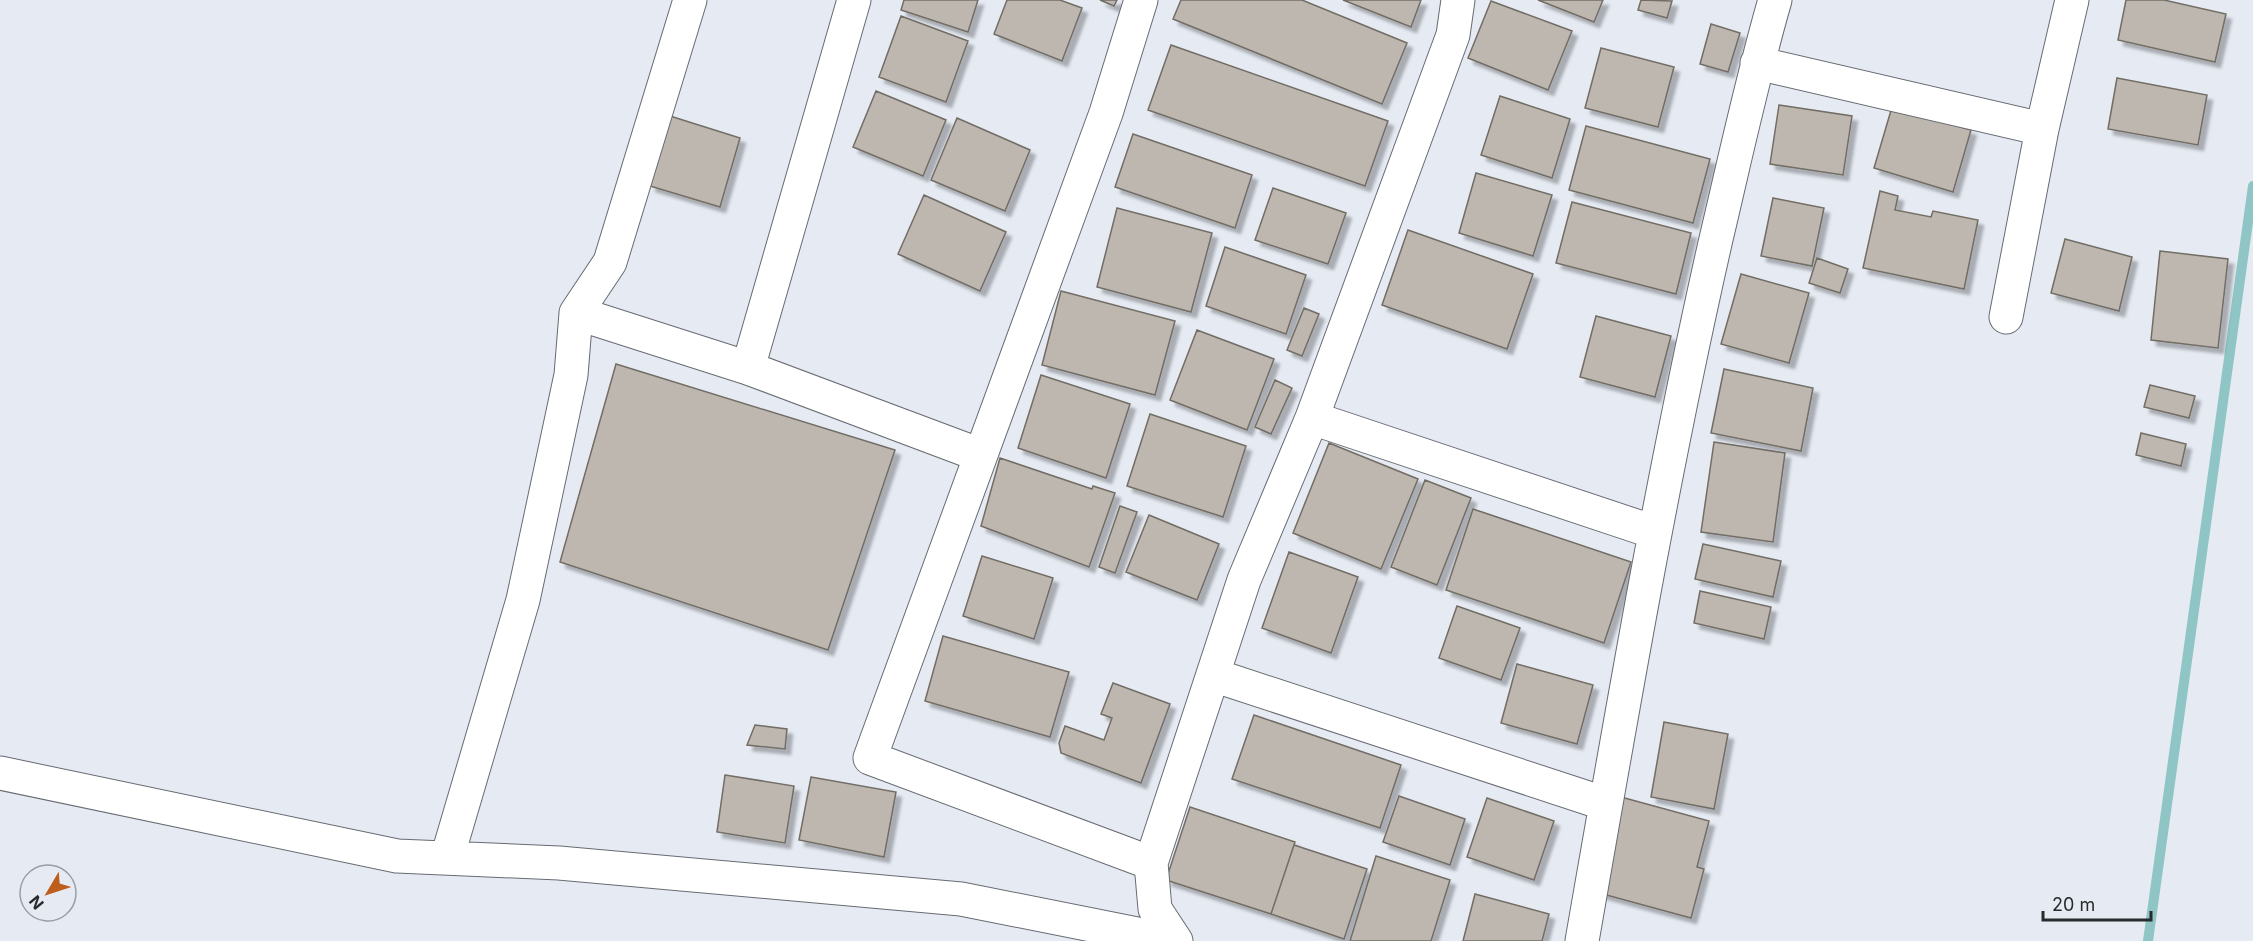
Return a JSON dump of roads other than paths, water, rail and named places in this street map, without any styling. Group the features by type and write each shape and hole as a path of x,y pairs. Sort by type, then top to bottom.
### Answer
{"street":[{"path":"447,858 523,600 571,375 576,313 610,262 690,0"},
{"path":"747,368 854,0"},
{"path":"1141,0 1106,113 870,758 1151,863"},
{"path":"1174,941 1155,909 1151,863 1244,580 1312,418 1453,35 1458,0"},
{"path":"1582,941 1654,532 1690,354 1756,63 1775,0"},
{"path":"2007,317 2042,129 2072,0"},
{"path":"1756,63 2042,129"},
{"path":"576,313 747,368 980,455"},
{"path":"1312,418 1654,532"},
{"path":"1213,675 1606,804"},
{"path":"0,773 397,856 559,862 961,899 1174,941"}],"waterway":[{"path":"2148,941 2253,186"}]}
